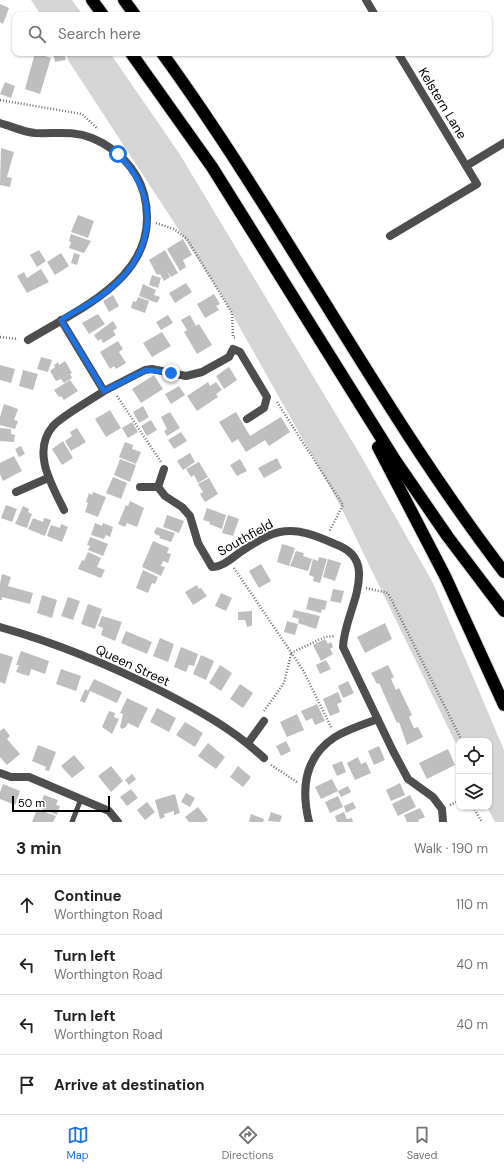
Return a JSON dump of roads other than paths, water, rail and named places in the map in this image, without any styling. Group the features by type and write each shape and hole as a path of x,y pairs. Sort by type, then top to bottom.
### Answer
{"highway":[{"path":"92,0 101,12"},
{"path":"124,0 133,12"},
{"path":"133,56 212,167 395,460 448,537 504,611"},
{"path":"164,56 233,157 414,447 504,572"},
{"path":"345,382 444,576 504,705"}],"street":[{"path":"366,0 374,12"},
{"name":"Kelstern Lane","path":"390,236 477,184 400,56"},
{"path":"0,123 34,133 68,132 92,138 106,145 118,154 137,176 146,202 147,223 144,240 138,256 130,269 109,290 28,340"},
{"path":"466,166 504,143"},
{"path":"61,320 108,389"},
{"path":"64,510 48,478 43,449 46,437 54,425 108,389 146,370 152,369 186,376 202,372 229,357 233,349 240,352 267,397 264,408 247,419"},
{"path":"140,487 158,487 164,469"},
{"path":"16,492 48,478"},
{"name":"Southfield","path":"158,487 165,496 182,507 190,516 198,543 212,567 228,560 274,532 283,530 325,539 350,552 358,564 358,586 343,637 345,651 408,779 433,797 442,809 443,822"},
{"name":"Queen Street","path":"0,627 76,652 135,678 206,715 248,743 264,758"},
{"path":"309,822 304,801 304,786 308,771 315,758 323,747 335,737 378,719"},
{"path":"248,743 264,721"},
{"path":"0,773 11,777 29,777 109,811 118,822"}],"lane":[{"path":"72,822 81,799"}]}
